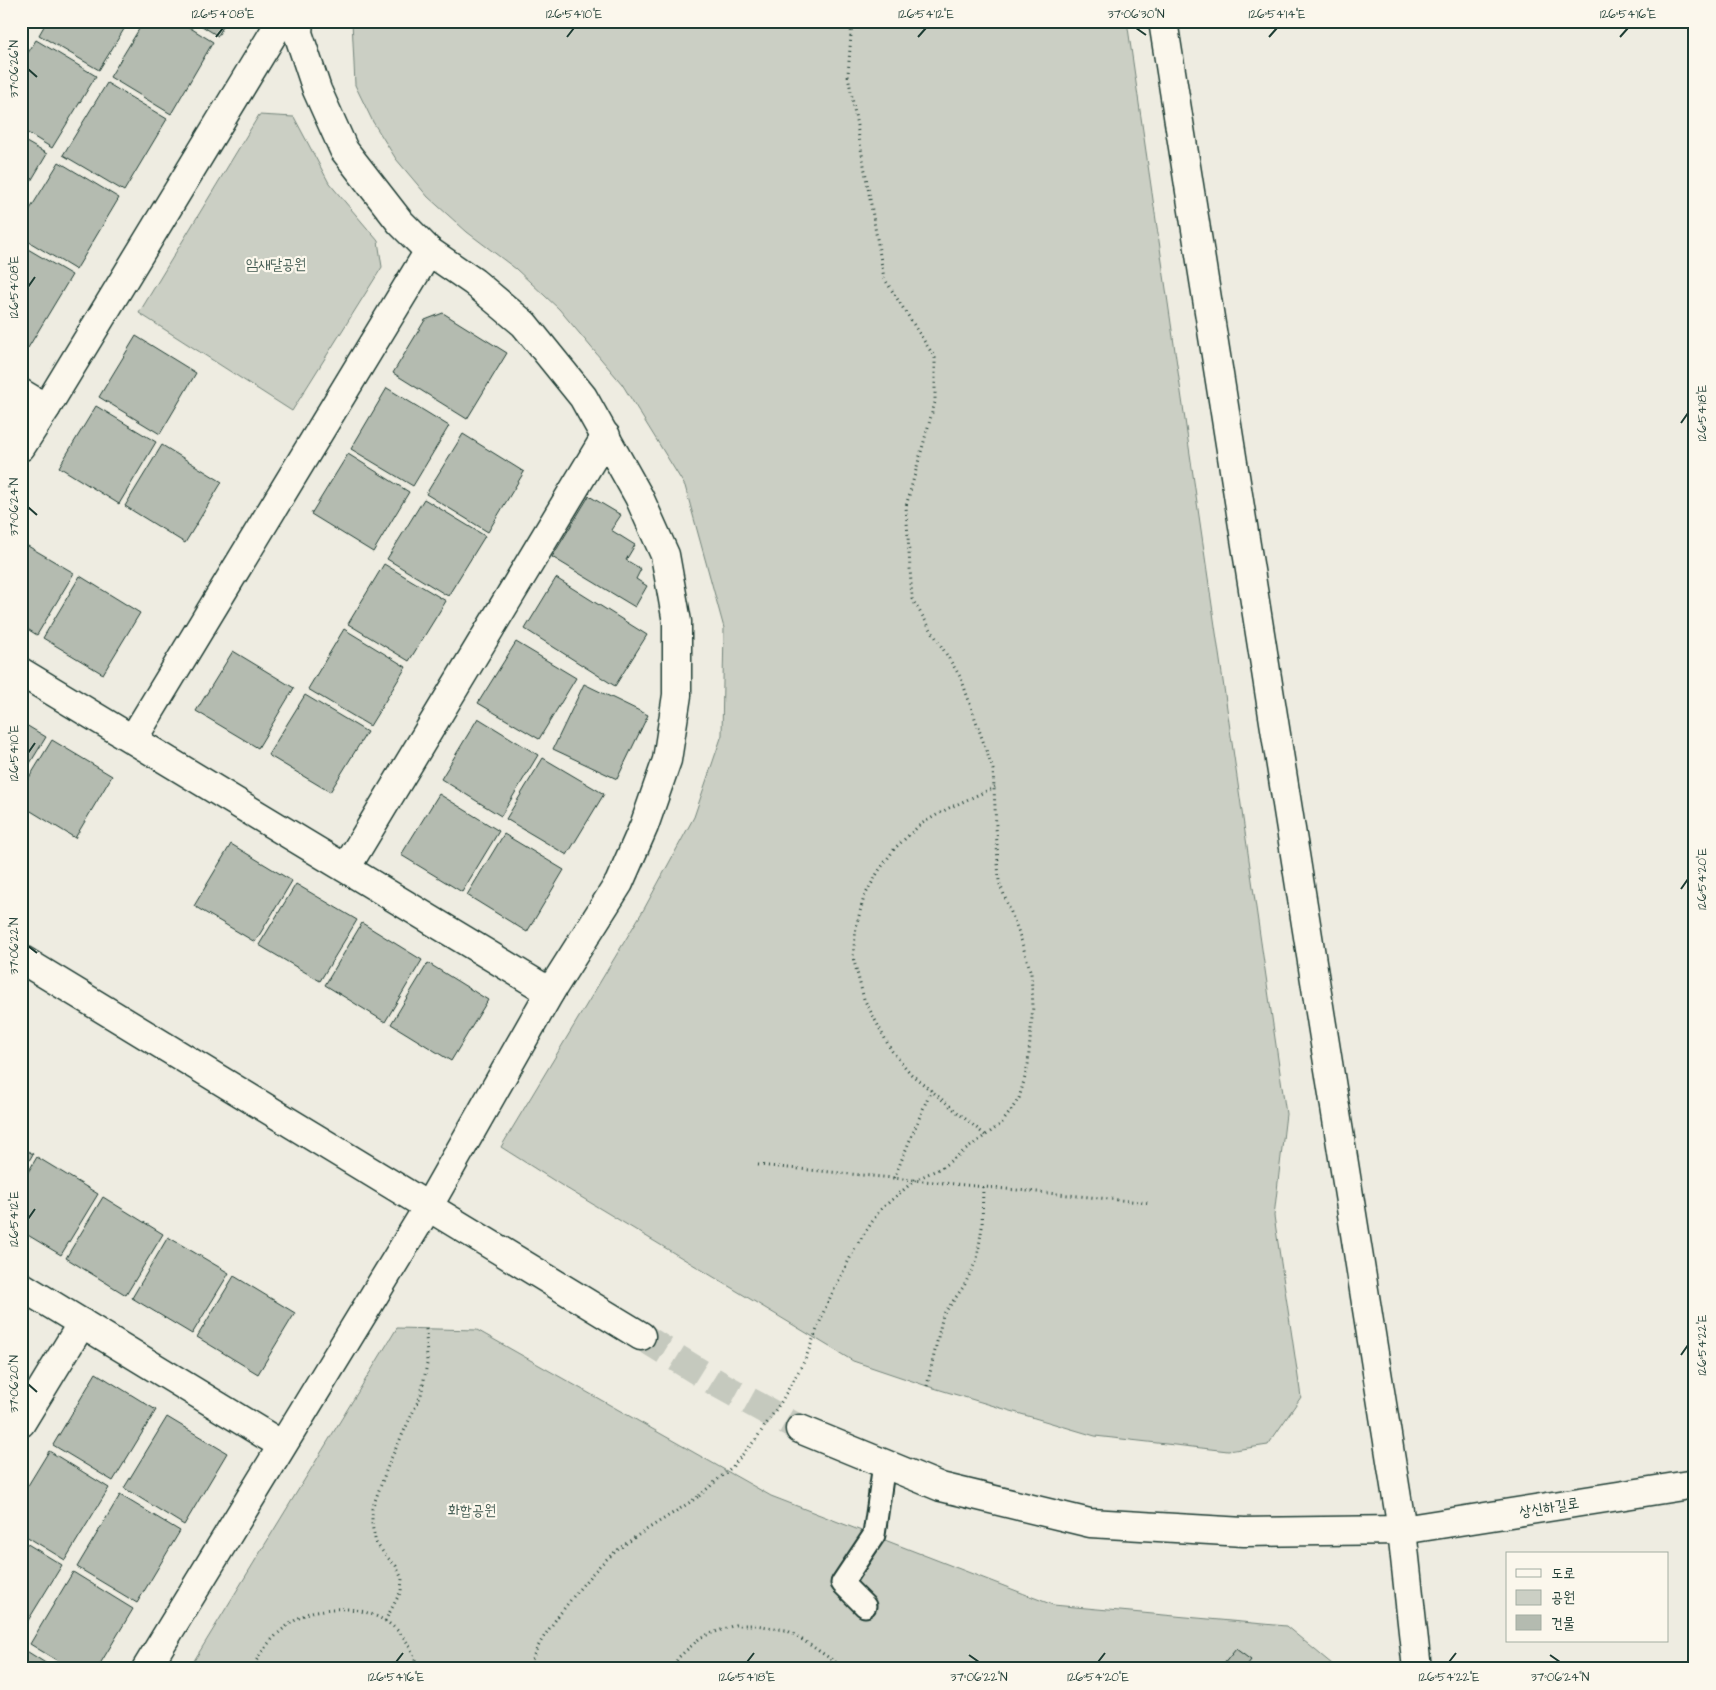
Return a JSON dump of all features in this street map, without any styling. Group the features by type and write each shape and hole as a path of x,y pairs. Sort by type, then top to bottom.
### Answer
{"street":[{"path":"21,447 281,21"},
{"path":"146,1669 428,1207 550,992 619,883 644,826 667,760 677,695 678,622 665,555 639,497 606,436 583,397 524,324 474,282 429,251 400,222 344,150 316,90 298,33 300,21"},
{"path":"1163,21 1402,1530 1417,1669"},
{"path":"133,739 429,251"},
{"path":"21,393 46,408"},
{"path":"346,868 606,436"},
{"path":"21,672 550,992"},
{"path":"21,959 641,1336"},
{"path":"21,1286 282,1445"},
{"path":"21,1423 82,1323"},
{"name":"상신하길로","path":"800,1429 942,1487 1090,1523 1244,1532 1402,1530 1695,1484"}],"lane":[{"path":"865,1606 842,1583 874,1535 884,1464"}],"path":[{"path":"529,1669 532,1659 546,1633 593,1572 626,1544 699,1496 732,1467 756,1439 804,1360 826,1306 856,1246 880,1210 916,1180 941,1168 1001,1124 1019,1098 1028,1064 1033,1006 1031,973 999,882 993,770 961,678 912,599 906,506 935,402 935,358 884,278 848,75 852,21"},
{"path":"985,1135 911,1074 891,1050 864,999 852,957 856,927 864,897 878,872 895,848 921,824 949,808 995,787"},
{"path":"894,1178 931,1090"},
{"path":"758,1165 1151,1203"},
{"path":"927,1386 944,1315 964,1286 976,1259 982,1227 983,1187"},
{"path":"385,1621 402,1592 402,1579 396,1566 376,1543 372,1525 372,1509 389,1463 421,1396 428,1364 426,1329"},
{"path":"252,1669 255,1661 270,1641 289,1625 310,1612 332,1609 354,1609 378,1616 399,1631 410,1645 416,1660 417,1669"},
{"path":"671,1669 679,1657 701,1637 735,1625 756,1624 786,1630 846,1669"}],"green space":[{"path":"352,21 1127,21 1286,1114 1274,1216 1301,1397 1268,1445 1228,1451 1095,1436 927,1386 853,1361 501,1147 644,909 694,817 722,735 724,628 685,486 622,384 559,309 516,269 467,232 428,197 396,159 373,122 355,85"},
{"name":"암새달공원","path":"259,115 294,117 329,183 378,241 382,267 292,411 139,313"},
{"name":"화합공원","path":"397,1328 477,1330 771,1496 1053,1605 1286,1626 1338,1669 189,1669"}],"building":[{"path":"47,21 129,21 99,70 39,35"},
{"path":"144,21 179,21 213,42 171,114 110,77"},
{"path":"194,21 226,21 218,36"},
{"path":"36,40 96,76 52,148 21,129 21,64"},
{"path":"107,83 167,119 124,191 63,155"},
{"path":"21,139 47,154 21,198"},
{"path":"59,162 119,198 76,270 21,237 21,224"},
{"path":"21,245 72,275 28,348 21,343"},
{"path":"443,313 507,353 467,419 393,373 425,320"},
{"path":"136,336 196,373 160,434 99,397"},
{"path":"387,388 449,426 413,486 351,449"},
{"path":"96,406 156,442 119,504 59,467"},
{"path":"463,434 524,472 488,532 426,494"},
{"path":"162,445 222,482 185,543 125,506"},
{"path":"348,454 409,492 373,552 311,514"},
{"path":"589,496 621,515 611,530 635,545 626,560 641,569 636,579 647,586 635,607 552,557"},
{"path":"424,499 485,536 448,596 387,559"},
{"path":"21,542 74,573 37,635 21,625"},
{"path":"384,564 446,601 409,661 348,624"},
{"path":"80,576 140,613 103,674 43,638"},
{"path":"556,578 647,635 615,686 525,629"},
{"path":"344,629 406,667 370,726 308,689"},
{"path":"516,642 576,678 539,739 478,703"},
{"path":"233,651 294,688 258,748 196,711"},
{"path":"584,684 648,715 617,779 553,749"},
{"path":"305,695 367,732 330,792 268,755"},
{"path":"478,718 538,755 501,816 441,779"},
{"path":"21,722 46,737 21,778"},
{"path":"52,740 112,776 75,838 21,805 21,791"},
{"path":"543,758 604,794 567,855 506,819"},
{"path":"439,794 499,831 462,892 401,855"},
{"path":"504,834 564,870 527,932 467,895"},
{"path":"231,844 292,881 255,942 194,906"},
{"path":"296,884 357,920 320,981 259,945"},
{"path":"362,923 422,960 385,1022 325,985"},
{"path":"428,963 488,1000 451,1061 391,1024"},
{"path":"21,1147 33,1154 21,1174"},
{"path":"37,1157 98,1194 61,1255 21,1231 21,1184"},
{"path":"103,1197 163,1234 126,1295 66,1258"},
{"path":"168,1237 229,1273 192,1334 132,1298"},
{"path":"234,1276 295,1313 258,1374 197,1337"},
{"path":"96,1373 156,1410 113,1481 53,1445"},
{"path":"167,1417 227,1453 184,1525 124,1488"},
{"path":"49,1451 109,1488 65,1560 21,1533 21,1497"},
{"path":"120,1495 180,1531 137,1603 77,1567"},
{"path":"21,1540 62,1565 21,1632"},
{"path":"73,1572 133,1609 97,1669 71,1669 30,1644"},
{"path":"1236,1649 1251,1660 1244,1669 1229,1669 1223,1665"},
{"path":"25,1650 55,1669 21,1669 21,1657"}],"tunnel":[{"path":"641,1336 720,1385 800,1429"}]}
